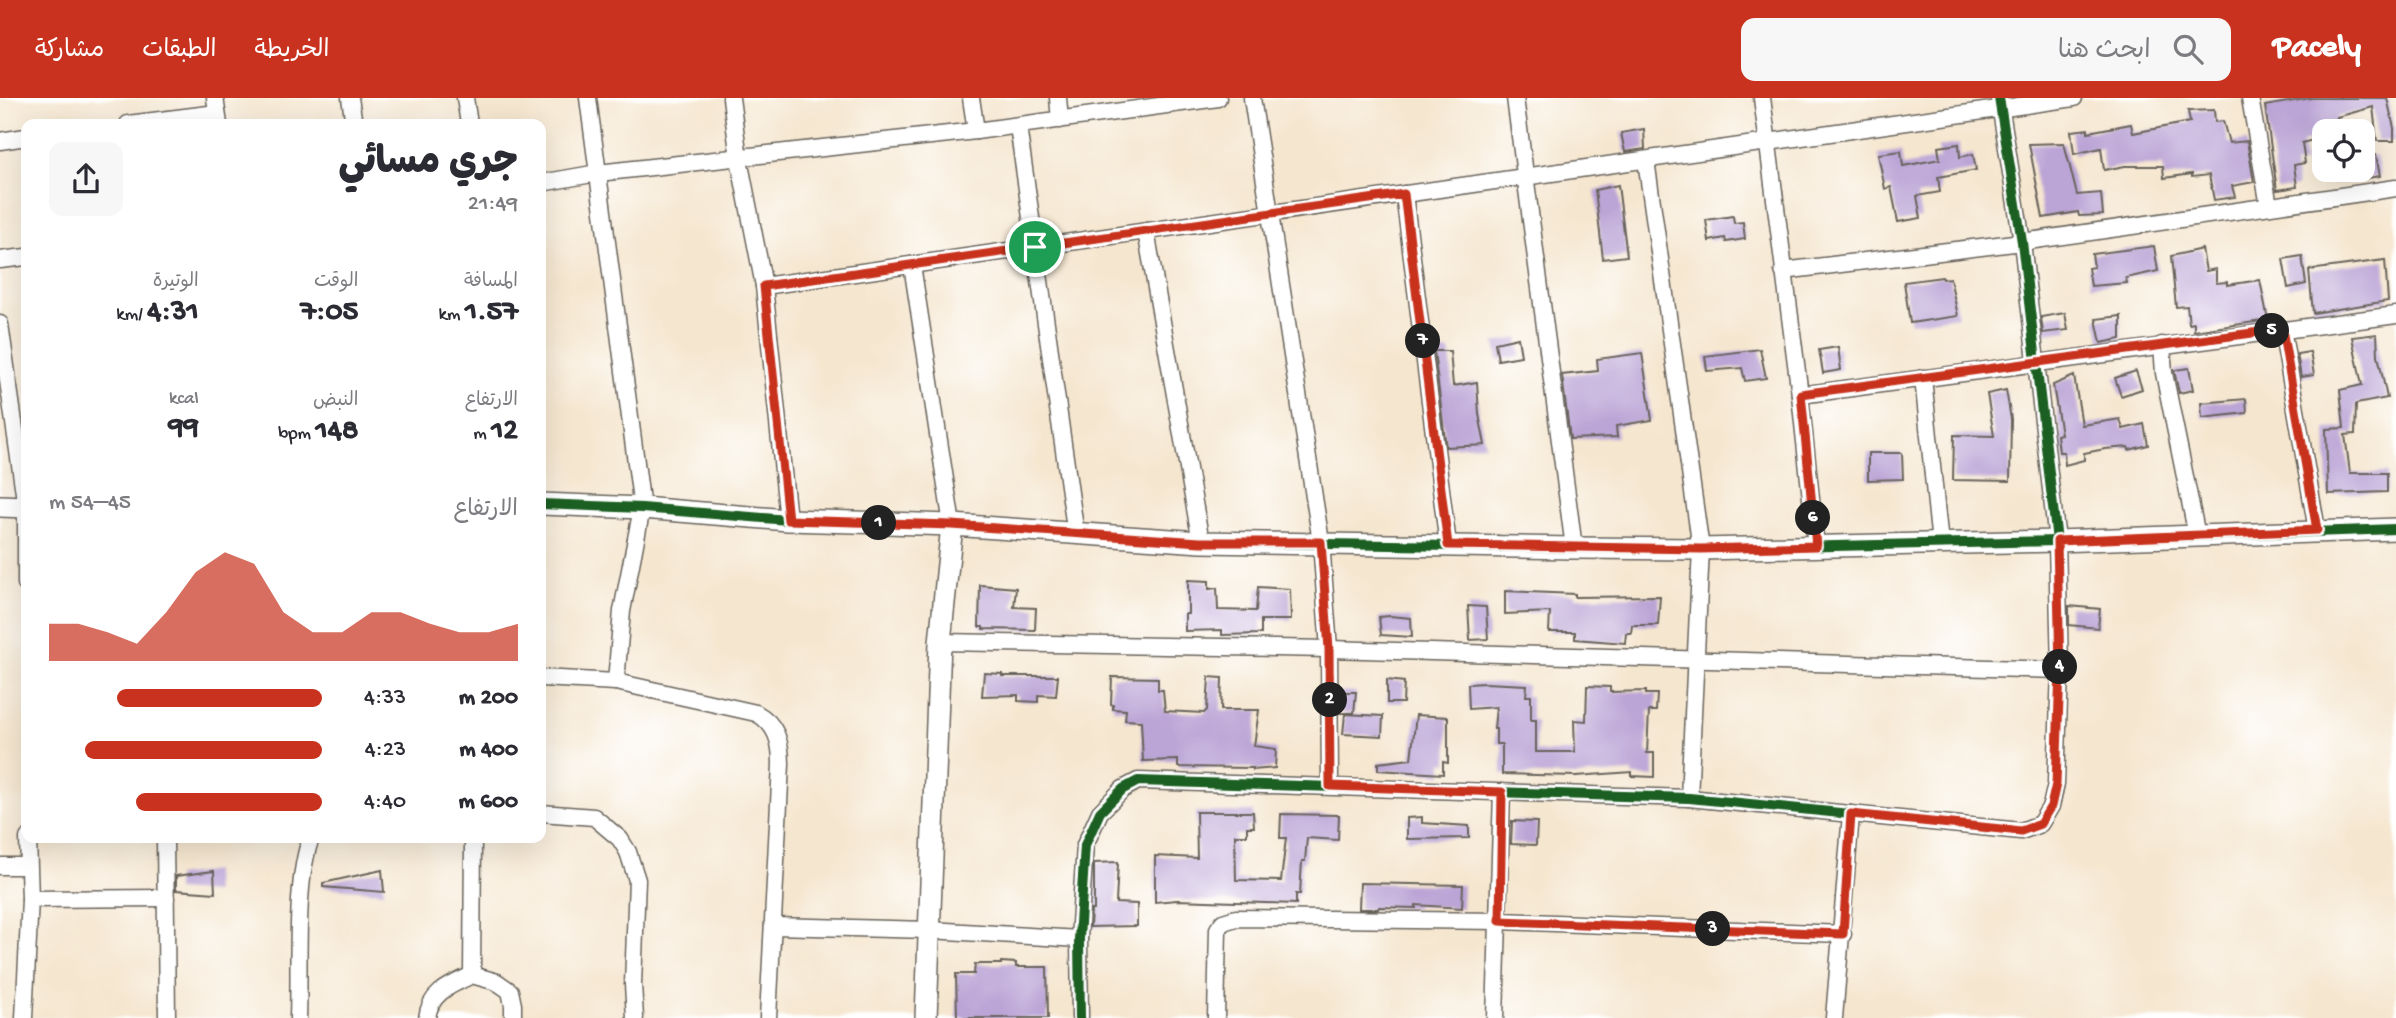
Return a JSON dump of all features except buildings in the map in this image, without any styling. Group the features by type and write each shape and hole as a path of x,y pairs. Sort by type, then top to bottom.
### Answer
{"street":[{"path":"350,98 353,119"},
{"path":"465,98 468,119"},
{"path":"588,98 642,508 622,611 616,682"},
{"path":"731,98 739,159 764,286 788,520"},
{"path":"971,98 976,131"},
{"path":"1058,98 1060,120"},
{"path":"546,182 598,173 976,131 1218,98"},
{"path":"1252,98 1321,542 1329,649 1330,786"},
{"path":"1515,98 1574,548"},
{"path":"1762,98 1801,394 1816,546"},
{"path":"764,286 1767,142 2000,103 2074,98"},
{"path":"2250,98 2269,206"},
{"path":"1080,1018 1079,939 1085,845 1100,812 1138,781 1689,798 2021,831 2040,824 2051,806 2056,784 2060,670 2057,541 2022,242 2000,103"},
{"path":"165,119 217,112"},
{"path":"1018,125 1076,534"},
{"path":"0,141 21,138"},
{"path":"1646,159 1701,549 1689,798"},
{"path":"1783,271 2022,242 2396,188"},
{"path":"1404,194 1448,545"},
{"path":"1146,231 1200,542"},
{"path":"0,261 21,258"},
{"path":"912,265 952,525 940,642 926,1018"},
{"path":"1801,394 2396,314"},
{"path":"0,324 21,472"},
{"path":"2282,329 2317,530"},
{"path":"2162,345 2164,373 2197,536"},
{"path":"1923,379 1940,544"},
{"path":"546,504 642,508 788,520 952,525 1200,542 1574,548 1701,549 1940,544 2396,529"},
{"path":"0,506 21,507"},
{"path":"940,642 1329,649 2060,670"},
{"path":"546,678 616,682 756,713 769,720 781,744 781,764 768,1018"},
{"path":"1495,1018 1502,792"},
{"path":"546,813 594,817 620,839 628,852 637,880 633,984 635,1018"},
{"path":"1834,1018 1851,814"},
{"path":"24,1018 30,898 28,843"},
{"path":"165,843 167,1018"},
{"path":"298,1018 301,902 309,843"},
{"path":"472,975 473,843"},
{"path":"0,866 28,866"},
{"path":"30,898 166,898"},
{"path":"1216,1018 1218,929 1223,922 1236,918 1500,921 1843,934"},
{"path":"773,926 930,930 1079,939"},
{"path":"427,1018 428,1007 442,989 472,975 497,982 510,991 513,1018"}],"cycle path":[{"path":"1080,1018 1079,939 1085,845 1100,812 1123,789 1138,781 1689,798 2021,831 2040,824 2051,806 2056,784 2060,670 2057,541 2022,242 1999,98"},
{"path":"546,504 642,508 788,520 952,525 1201,542 1574,548 1701,549 2057,541 2396,529"}],"route":[{"path":"1404,194 1448,545 1701,549 1816,546 1801,394 2282,329 2317,530 2057,541 2060,670 2056,784 2051,806 2040,824 2021,831 1851,814 1843,934 1500,921 1502,792 1330,786 1329,649 1321,542 1200,542 952,525 788,520 764,286 1035,247 1404,194"}]}
